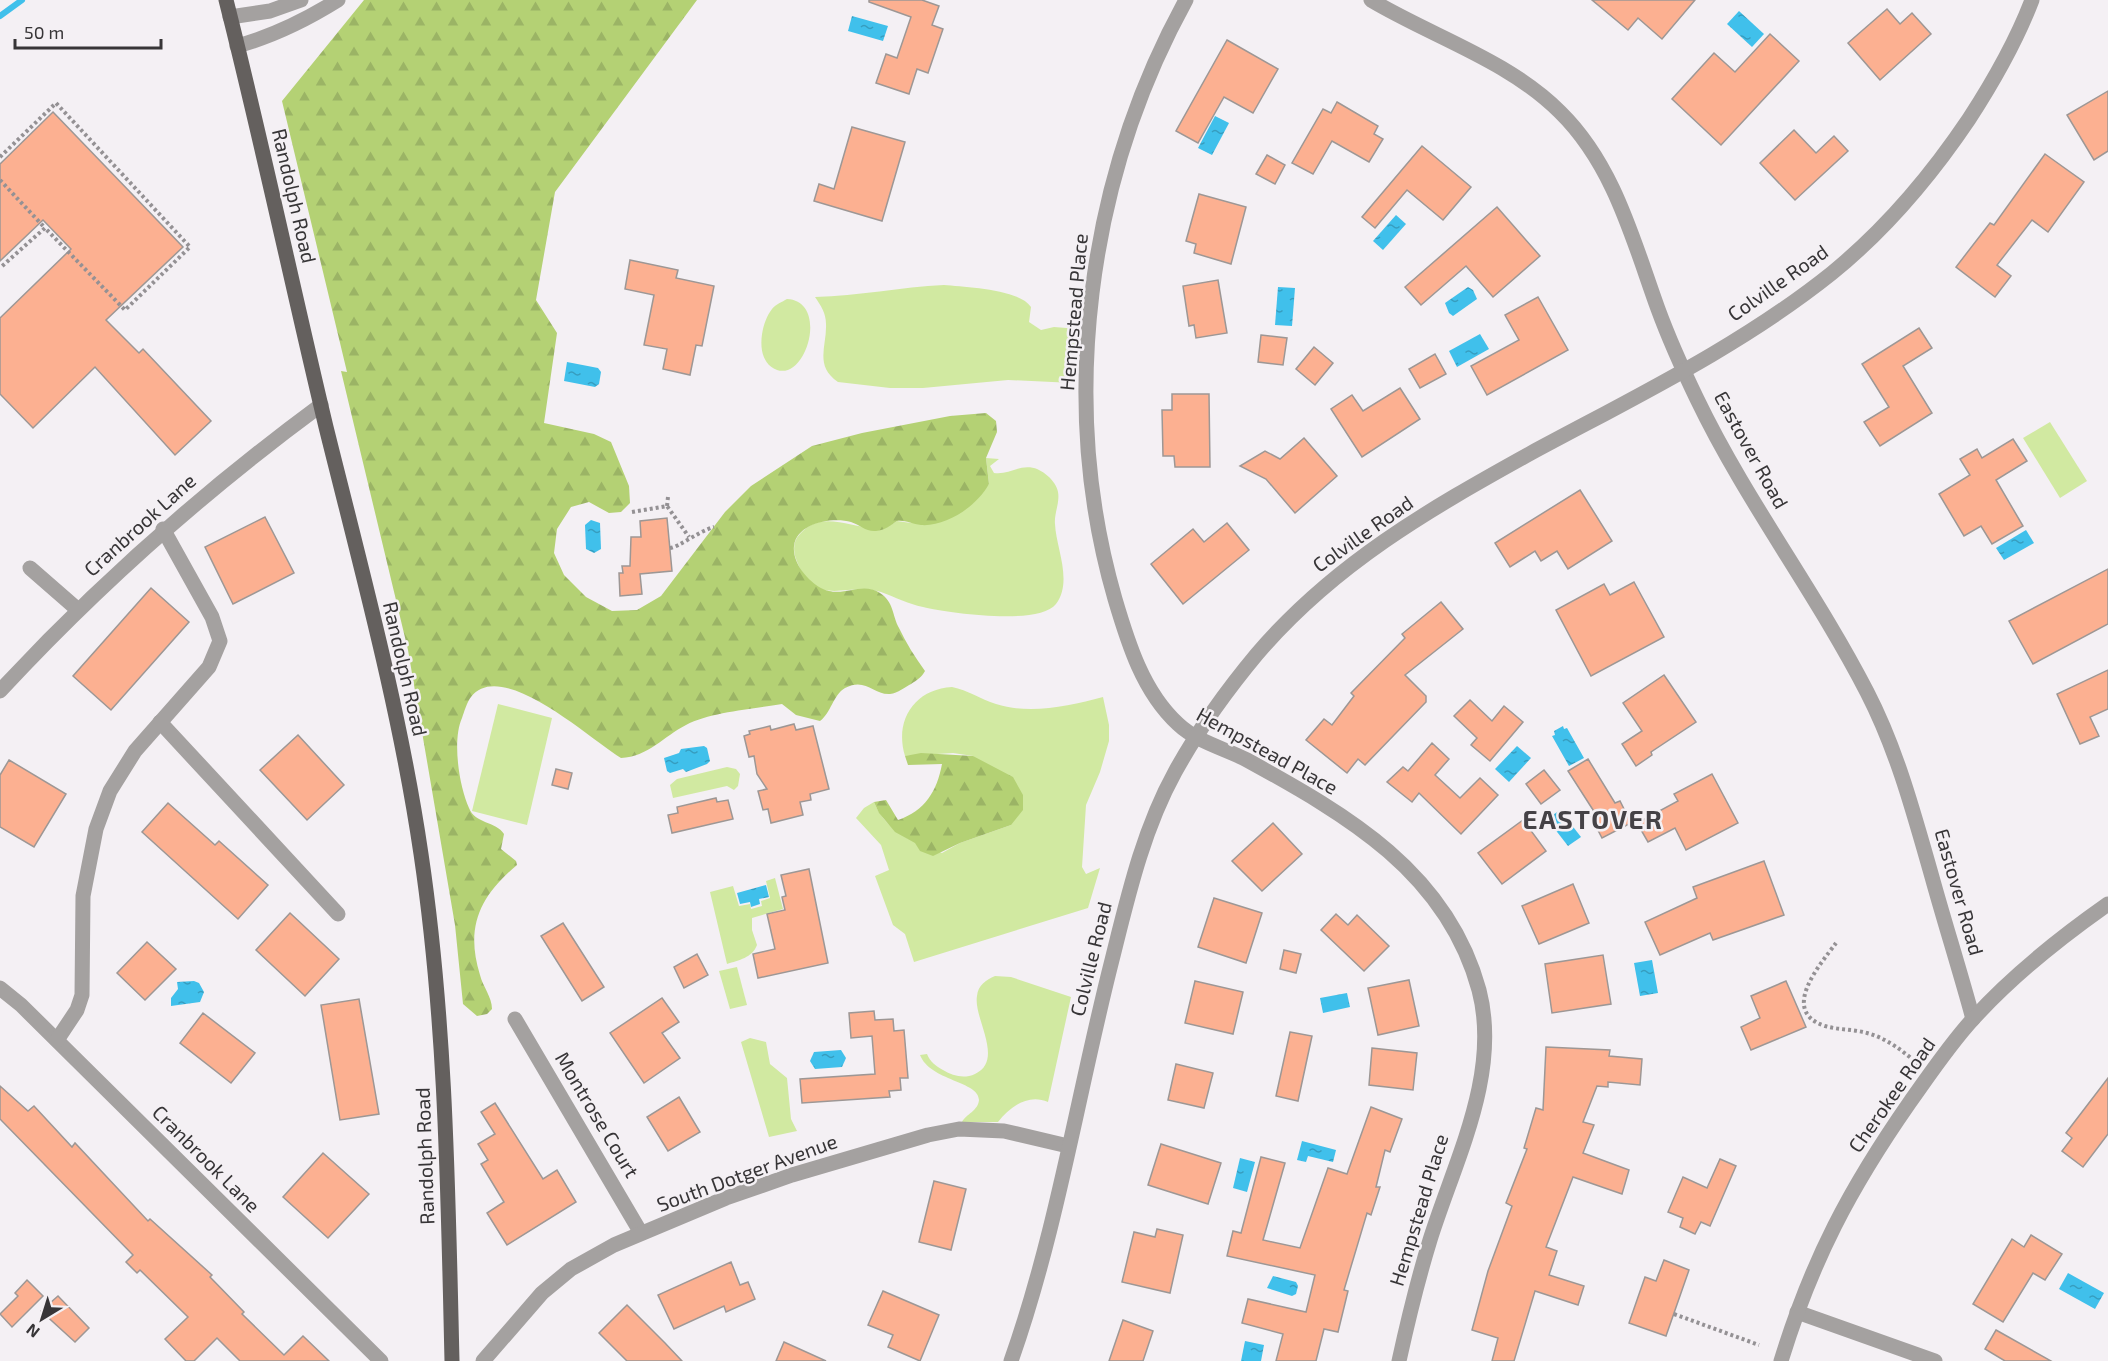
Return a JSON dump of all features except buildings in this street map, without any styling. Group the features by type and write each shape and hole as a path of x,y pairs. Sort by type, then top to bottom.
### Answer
{"main road":[{"name":"Randolph Road","path":"226,0 404,758 421,854 433,950 443,1086 452,1361"}],"street":[{"path":"230,17 270,11 301,0"},
{"path":"237,46 281,32 338,0"},
{"name":"Hempstead Place","path":"1186,0 1149,77 1125,140 1107,206 1094,280 1086,387 1092,501 1106,567 1126,638 1140,670 1168,714 1197,738 1242,758 1308,795 1377,842 1410,870 1431,892 1468,955 1483,1010 1485,1046 1481,1086 1430,1242 1399,1361"},
{"name":"Eastover Road","path":"1371,0 1515,76 1561,113 1585,141 1605,172 1625,217 1659,312 1716,437 1828,622 1868,694 1898,766 1916,820 1973,1019"},
{"name":"Colville Road","path":"1011,1361 1043,1254 1104,990 1140,855 1174,773 1262,650 1314,594 1359,557 1471,486 1684,370 1797,299 1855,253 1901,209 1947,151 1983,97 2032,0"},
{"name":"Cranbrook Lane","path":"0,691 77,609 163,529 231,473 321,405"},
{"path":"57,1040 77,1010 82,994 83,896 96,829 110,791 135,751 209,667 220,641 212,617 163,529"},
{"path":"30,568 77,609"},
{"path":"160,722 338,914"},
{"name":"Cherokee Road","path":"1781,1361 1810,1276 1849,1196 1876,1150 1930,1074 1973,1019 2016,978 2108,903"},
{"name":"Cranbrook Lane","path":"0,988 57,1040 381,1361"},
{"name":"Montrose Court","path":"515,1019 641,1233"},
{"name":"South Dotger Avenue","path":"483,1361 542,1293 571,1269 594,1255 641,1233 792,1175 928,1135 975,1128 1004,1131 1068,1146"},
{"path":"1797,1312 1935,1361"}],"path":[{"path":"0,157 56,103 190,247 125,310 0,180"},
{"path":"0,268 45,228"},
{"path":"668,497 667,506 689,537"},
{"path":"632,512 667,506"},
{"path":"670,549 677,548 689,537 714,527"},
{"path":"1836,943 1805,990 1803,1000 1810,1017 1826,1026 1867,1033 1882,1039 1898,1047 1930,1074"},
{"path":"1674,1314 1760,1345"}],"green space":[{"path":"364,0 697,0 555,192 536,300 557,333 544,423 594,434 611,442 629,486 630,503 621,512 609,513 589,502 571,507 557,529 554,553 564,575 586,597 612,611 637,610 661,596 725,512 751,486 812,446 862,433 950,416 986,413 996,421 997,432 986,458 989,484 977,500 960,514 931,525 897,521 885,529 876,531 851,522 825,521 808,527 797,538 794,546 796,559 802,571 824,589 834,592 871,589 888,600 902,634 925,671 917,680 899,691 884,694 864,685 852,685 841,691 820,721 796,715 782,704 708,717 686,725 648,750 631,757 621,758 547,706 524,694 503,687 485,687 471,697 457,738 458,763 465,799 476,817 496,827 504,834 501,849 516,861 517,865 485,901 475,927 476,958 492,1009 487,1014 477,1016 463,1004 455,925 408,650 341,371 347,372 282,101"},
{"path":"944,285 991,290 1015,296 1031,307 1029,322 1041,330 1054,327 1079,329 1073,383 1008,380 923,388 890,388 838,382 831,376 826,369 823,355 826,332 825,316 815,297"},
{"path":"787,299 800,303 807,312 810,325 809,339 797,363 788,370 777,370 765,359 762,351 762,333 772,309"},
{"path":"2050,422 2087,481 2060,498 2023,438"},
{"path":"986,458 999,459 990,466 994,473 1026,467 1033,468 1049,477 1057,488 1055,524 1063,585 1056,604 1046,611 1032,615 1013,616 952,612 917,606 881,592 822,589 812,585 804,575 796,559 794,546 800,534 811,525 835,522 873,528 885,527 897,521 911,523 973,503 989,484"},
{"path":"952,687 996,704 1022,709 1050,708 1103,697 1109,725 1109,741 1100,772 1086,805 1082,867 1086,874 1100,868 1088,908 914,962 905,934 893,925 875,876 889,870 881,845 856,818 864,808 874,802 886,822 902,835 942,853 960,843 1011,825 973,756 953,753 905,756 902,730 911,709 927,694"},
{"path":"498,704 552,718 527,825 472,811"},
{"path":"921,753 973,756 1013,777 1023,795 1023,810 1011,825 960,843 933,856 920,851 915,843 895,832 879,813 874,802 886,800 898,820 916,811 928,799 937,783 942,764 908,765 905,756"},
{"path":"727,767 736,769 740,774 738,786 734,790 727,786 673,798 670,785 677,779"},
{"path":"775,878 783,909 752,918 752,930 757,945 755,949 745,958 727,964 710,892 733,886 739,906 750,904 751,909 762,906 761,901 770,898 766,881"},
{"path":"737,967 747,1005 730,1009 719,971"},
{"path":"995,976 1011,977 1071,997 1048,1102 1027,1100 1008,1111 998,1122 962,1122 978,1104 977,1094 963,1084 933,1070 925,1064 920,1055 927,1054 938,1067 959,1076 971,1076 984,1068 988,1049 979,1016 977,996 983,983"},
{"path":"750,1038 766,1042 770,1064 787,1078 791,1119 797,1131 769,1137 741,1042"}],"water":[{"path":"1739,11 1764,34 1752,47 1727,24"},
{"path":"852,16 888,26 883,41 848,31"},
{"path":"1215,116 1229,123 1212,155 1198,148"},
{"path":"1396,215 1406,224 1383,250 1373,241"},
{"path":"1278,287 1295,288 1292,326 1275,325"},
{"path":"1468,287 1473,290 1477,299 1453,316 1449,313 1445,303"},
{"path":"1480,334 1489,349 1457,367 1449,351"},
{"path":"567,362 598,368 601,372 599,384 595,387 564,381"},
{"path":"591,520 600,523 601,549 594,553 586,549 585,525"},
{"path":"2026,530 2034,543 2004,560 1996,548"},
{"path":"1563,726 1564,729 1567,728 1584,758 1569,766 1552,736 1555,735 1554,731"},
{"path":"704,746 707,748 710,761 707,764 686,772 683,769 670,773 667,771 664,758 679,753 681,749"},
{"path":"1517,746 1531,758 1509,782 1495,769"},
{"path":"1560,810 1581,837 1568,846 1547,819"},
{"path":"766,885 769,897 759,899 760,904 751,907 750,902 740,904 737,893"},
{"path":"1652,960 1658,993 1640,996 1634,963"},
{"path":"177,982 199,983 204,992 200,1002 171,1006 171,998 178,989"},
{"path":"1347,993 1350,1007 1323,1013 1320,998"},
{"path":"841,1050 846,1058 842,1067 815,1069 810,1061 814,1052"},
{"path":"1302,1141 1336,1150 1333,1162 1308,1156 1306,1162 1297,1160"},
{"path":"1240,1158 1255,1162 1247,1192 1233,1188"},
{"path":"2068,1273 2104,1293 2095,1309 2059,1289"},
{"path":"1273,1276 1296,1282 1298,1286 1296,1294 1292,1296 1267,1288"},
{"path":"1245,1341 1264,1345 1261,1361 1241,1361"}],"waterway":[{"path":"0,16 22,0"}],"district":[{"name":"EASTOVER","path":"1593,820"}]}
